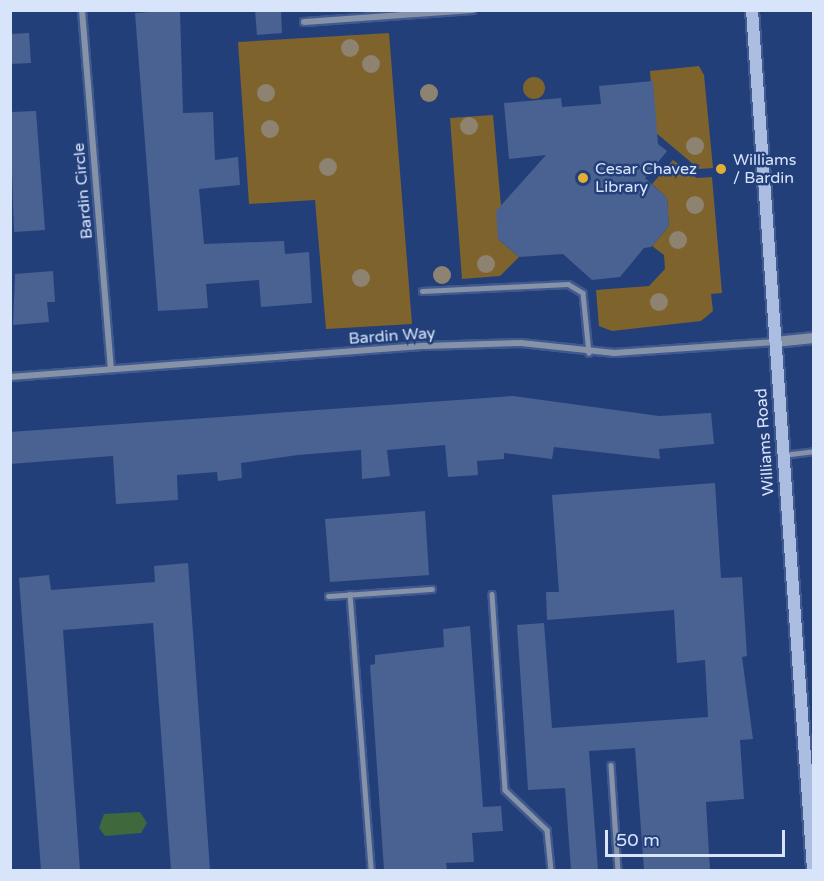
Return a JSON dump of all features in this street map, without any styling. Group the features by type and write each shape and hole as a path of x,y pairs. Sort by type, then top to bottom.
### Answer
{"main road":[{"name":"Williams Road","path":"752,10 813,870"}],"street":[{"name":"Bardin Circle","path":"82,10 111,369"},
{"path":"304,22 472,10"},
{"path":"775,342 813,338"},
{"name":"Bardin Way","path":"10,377 425,346 521,343 589,353 775,342"}],"lane":[{"path":"422,291 568,284 583,293 589,353"},
{"path":"782,455 813,452"},
{"path":"328,596 432,589"},
{"path":"350,594 371,870"},
{"path":"492,594 505,790 547,830 551,870"},
{"path":"611,765 618,870"}],"shaded area":[{"path":"389,33 412,324 326,329 315,200 249,204 238,42"},
{"path":"699,66 704,75 713,168 699,169 655,132 650,71"},
{"path":"534,77 542,80 545,88 542,96 534,99 526,96 523,88 526,80"},
{"path":"493,115 501,206 498,239 519,257 500,276 462,279 450,118"},
{"path":"673,160 697,178 712,177 722,293 711,294 713,311 701,321 612,331 599,326 596,290 649,286 665,269 664,255 652,246 669,226 667,198 652,184"},
{"path":"140,812 147,823 141,833 105,836 99,828 104,814"}],"building":[{"path":"180,10 183,113 213,112 215,160 238,157 240,185 199,189 204,244 284,241 285,254 309,252 312,303 261,307 259,280 206,284 208,308 158,311 135,13"},
{"path":"255,10 281,10 282,33 257,35"},
{"path":"29,33 31,63 10,64 10,34"},
{"path":"653,81 658,144 667,151 645,178 667,198 669,226 651,247 644,248 620,277 592,280 563,254 519,257 498,239 496,211 546,155 509,159 504,103 561,98 562,107 601,104 599,86"},
{"path":"36,111 45,230 14,232 10,112"},
{"path":"53,271 55,302 47,302 49,322 13,325 15,274"},
{"path":"513,396 659,416 711,413 714,444 659,449 660,459 554,447 552,459 504,453 504,459 477,461 478,475 448,477 445,445 387,450 390,476 362,479 361,450 298,455 241,463 242,478 218,481 217,472 177,475 178,500 116,504 113,456 10,464 10,432"},
{"path":"715,483 721,578 742,577 747,656 742,657 753,739 740,740 744,799 706,802 710,870 644,870 635,748 589,751 598,870 571,870 565,788 528,790 517,625 544,623 552,728 708,717 705,660 677,663 674,610 547,620 546,592 559,592 552,495"},
{"path":"425,511 429,575 330,582 325,519"},
{"path":"188,563 210,870 171,870 153,623 63,630 80,870 41,870 19,578 49,575 51,590 155,582 154,566"},
{"path":"470,626 483,807 501,806 503,831 472,833 474,862 446,863 447,870 384,870 370,665 375,664 375,655 444,647 443,629"}],"place":[{"name":"Williams / Bardin","path":"721,169"},
{"name":"Cesar Chavez Library","path":"583,178"}]}
